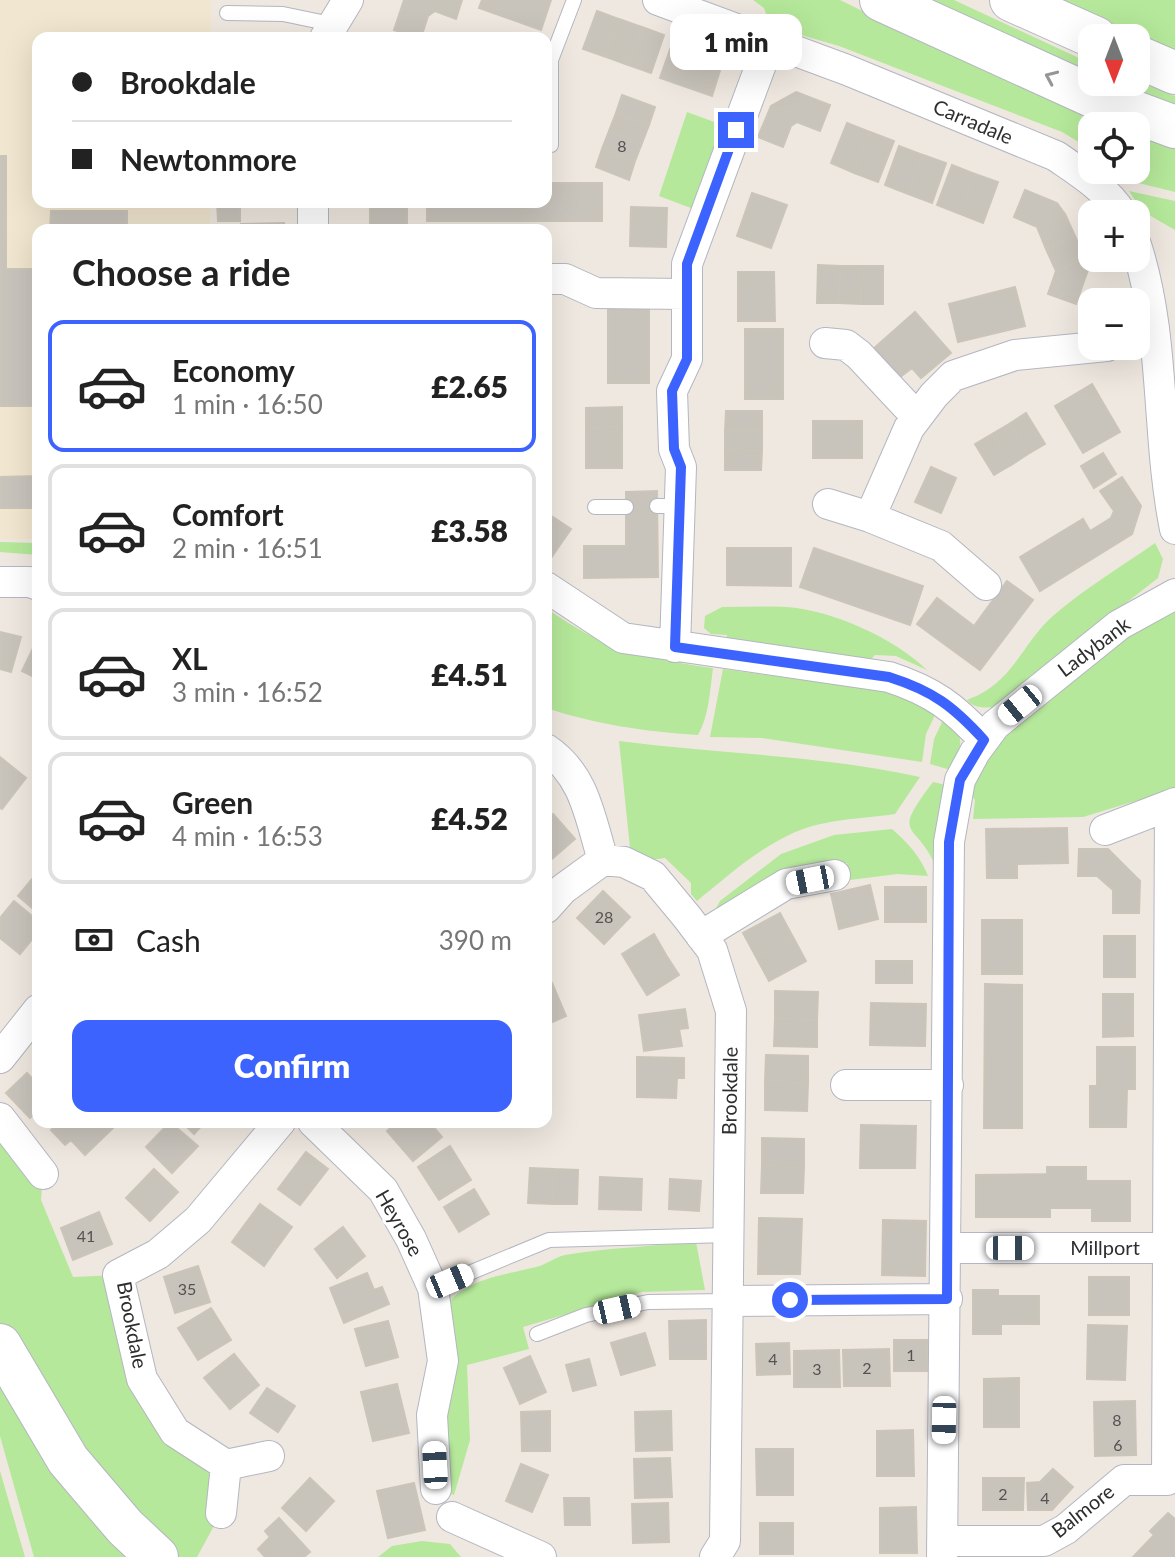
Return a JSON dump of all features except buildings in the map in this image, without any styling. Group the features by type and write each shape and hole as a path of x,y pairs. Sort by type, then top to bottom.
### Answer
{"main road":[{"path":"881,0 1094,97 1175,127"},
{"path":"1011,0 1078,30"},
{"path":"1150,62 1175,73"},
{"path":"0,1345 68,1460 125,1527 157,1557"}],"street":[{"name":"Carradale","path":"658,0 847,70 1056,156 1112,200"},
{"path":"675,647 668,506 681,467 674,449 672,391 687,359 687,264 769,43"},
{"path":"552,279 565,279 596,293 687,294"},
{"path":"825,343 846,345 859,355 917,417"},
{"path":"870,517 909,428 953,376 1015,355 1078,349"},
{"path":"1149,360 1175,529"},
{"path":"828,504 870,517 941,546 986,585"},
{"path":"0,582 32,583"},
{"path":"552,591 623,638 889,677 920,687 946,703 984,740"},
{"name":"Ladybank","path":"942,1549 947,1299 949,842 960,780 995,725 1119,625 1175,594"},
{"path":"552,753 561,759 580,786 603,860 563,889 552,901"},
{"path":"1105,830 1172,804"},
{"name":"Balmore","path":"942,1549 1044,1541 1066,1529 1124,1480 1167,1480 1172,804"},
{"name":"Brookdale","path":"603,860 624,862 653,876 712,950 731,1011 725,1541 715,1557"},
{"path":"701,936 786,884 835,875"},
{"path":"0,1058 32,1018"},
{"path":"846,1085 948,1085"},
{"path":"0,1118 43,1174"},
{"name":"Brookdale","path":"226,1465 175,1432 142,1379 118,1275 158,1254 198,1220 275,1128"},
{"name":"Heyrose","path":"319,1128 383,1190 411,1239 433,1288 443,1361 432,1415 436,1489"},
{"name":"Millport","path":"947,1248 1167,1248"},
{"path":"728,1301 947,1299"},
{"path":"221,1513 226,1465 269,1456"},
{"path":"452,1517 496,1548 541,1557"}],"lane":[{"path":"552,57 574,0"},
{"path":"227,13 283,14 335,21"},
{"path":"595,507 626,507"},
{"path":"433,1288 549,1240 728,1235"},
{"path":"537,1334 586,1315 648,1302 728,1301"}],"shaded area":[{"path":"0,0 211,0 211,32 32,32 32,208 210,208 210,224 32,224 32,539 0,539"}],"green space":[{"path":"753,0 840,0 1094,112 1078,112 1078,142 1062,132 839,46 770,26 764,8"},
{"path":"909,0 954,0 1078,58 1078,74"},
{"path":"1011,0 1175,0 1175,73 1150,51 1150,24 1078,24 1078,30"},
{"path":"1150,86 1175,96 1175,111 1134,96 1150,96"},
{"path":"687,112 736,130 704,213 659,196"},
{"path":"1150,134 1175,142 1175,192 1142,184 1150,184"},
{"path":"1129,191 1175,201 1175,230 1150,216 1150,200 1135,200"},
{"path":"0,542 32,543 32,555 0,552"},
{"path":"1155,543 1163,559 1158,578 993,707 976,706 967,700 996,684 1054,615"},
{"path":"1175,594 1175,789 1083,817 973,819 975,800 960,780 975,752"},
{"path":"722,607 786,607 823,614 880,637 927,670 896,656 875,655 868,662 726,644 727,635 711,634 704,628 705,616"},
{"path":"552,612 587,634 625,650 713,668 707,711 698,735 584,719 552,710"},
{"path":"723,669 890,692 916,701 936,713 926,734 922,762 762,738 710,737"},
{"path":"944,718 956,730 960,741 951,770 930,764 934,739"},
{"path":"619,741 808,759 920,777 895,814 840,820 799,830 751,858 697,901 691,894 691,883 665,858 651,860 630,848"},
{"path":"933,782 946,785 939,816 937,870 909,822"},
{"path":"892,829 913,850 928,876 897,874 850,880 847,863 832,863 714,912 720,901 781,854 834,835"},
{"path":"0,1118 43,1174 41,1200 73,1277 118,1275 142,1379 226,1465 221,1513 197,1557 34,1557 0,1436"},
{"path":"696,1242 705,1290 642,1292 523,1327 529,1349 467,1365 470,1440 454,1495 444,1492 446,1306 454,1297 475,1283 540,1266 565,1255"},
{"path":"0,1471 25,1557 0,1557"},
{"path":"422,1541 450,1544 461,1557 378,1557 392,1546"}],"route":[{"path":"736,130 687,264 687,359 672,391 674,449 681,467 675,647 889,677 920,687 946,703 984,740 960,780 949,842 947,1299 790,1300"}]}
